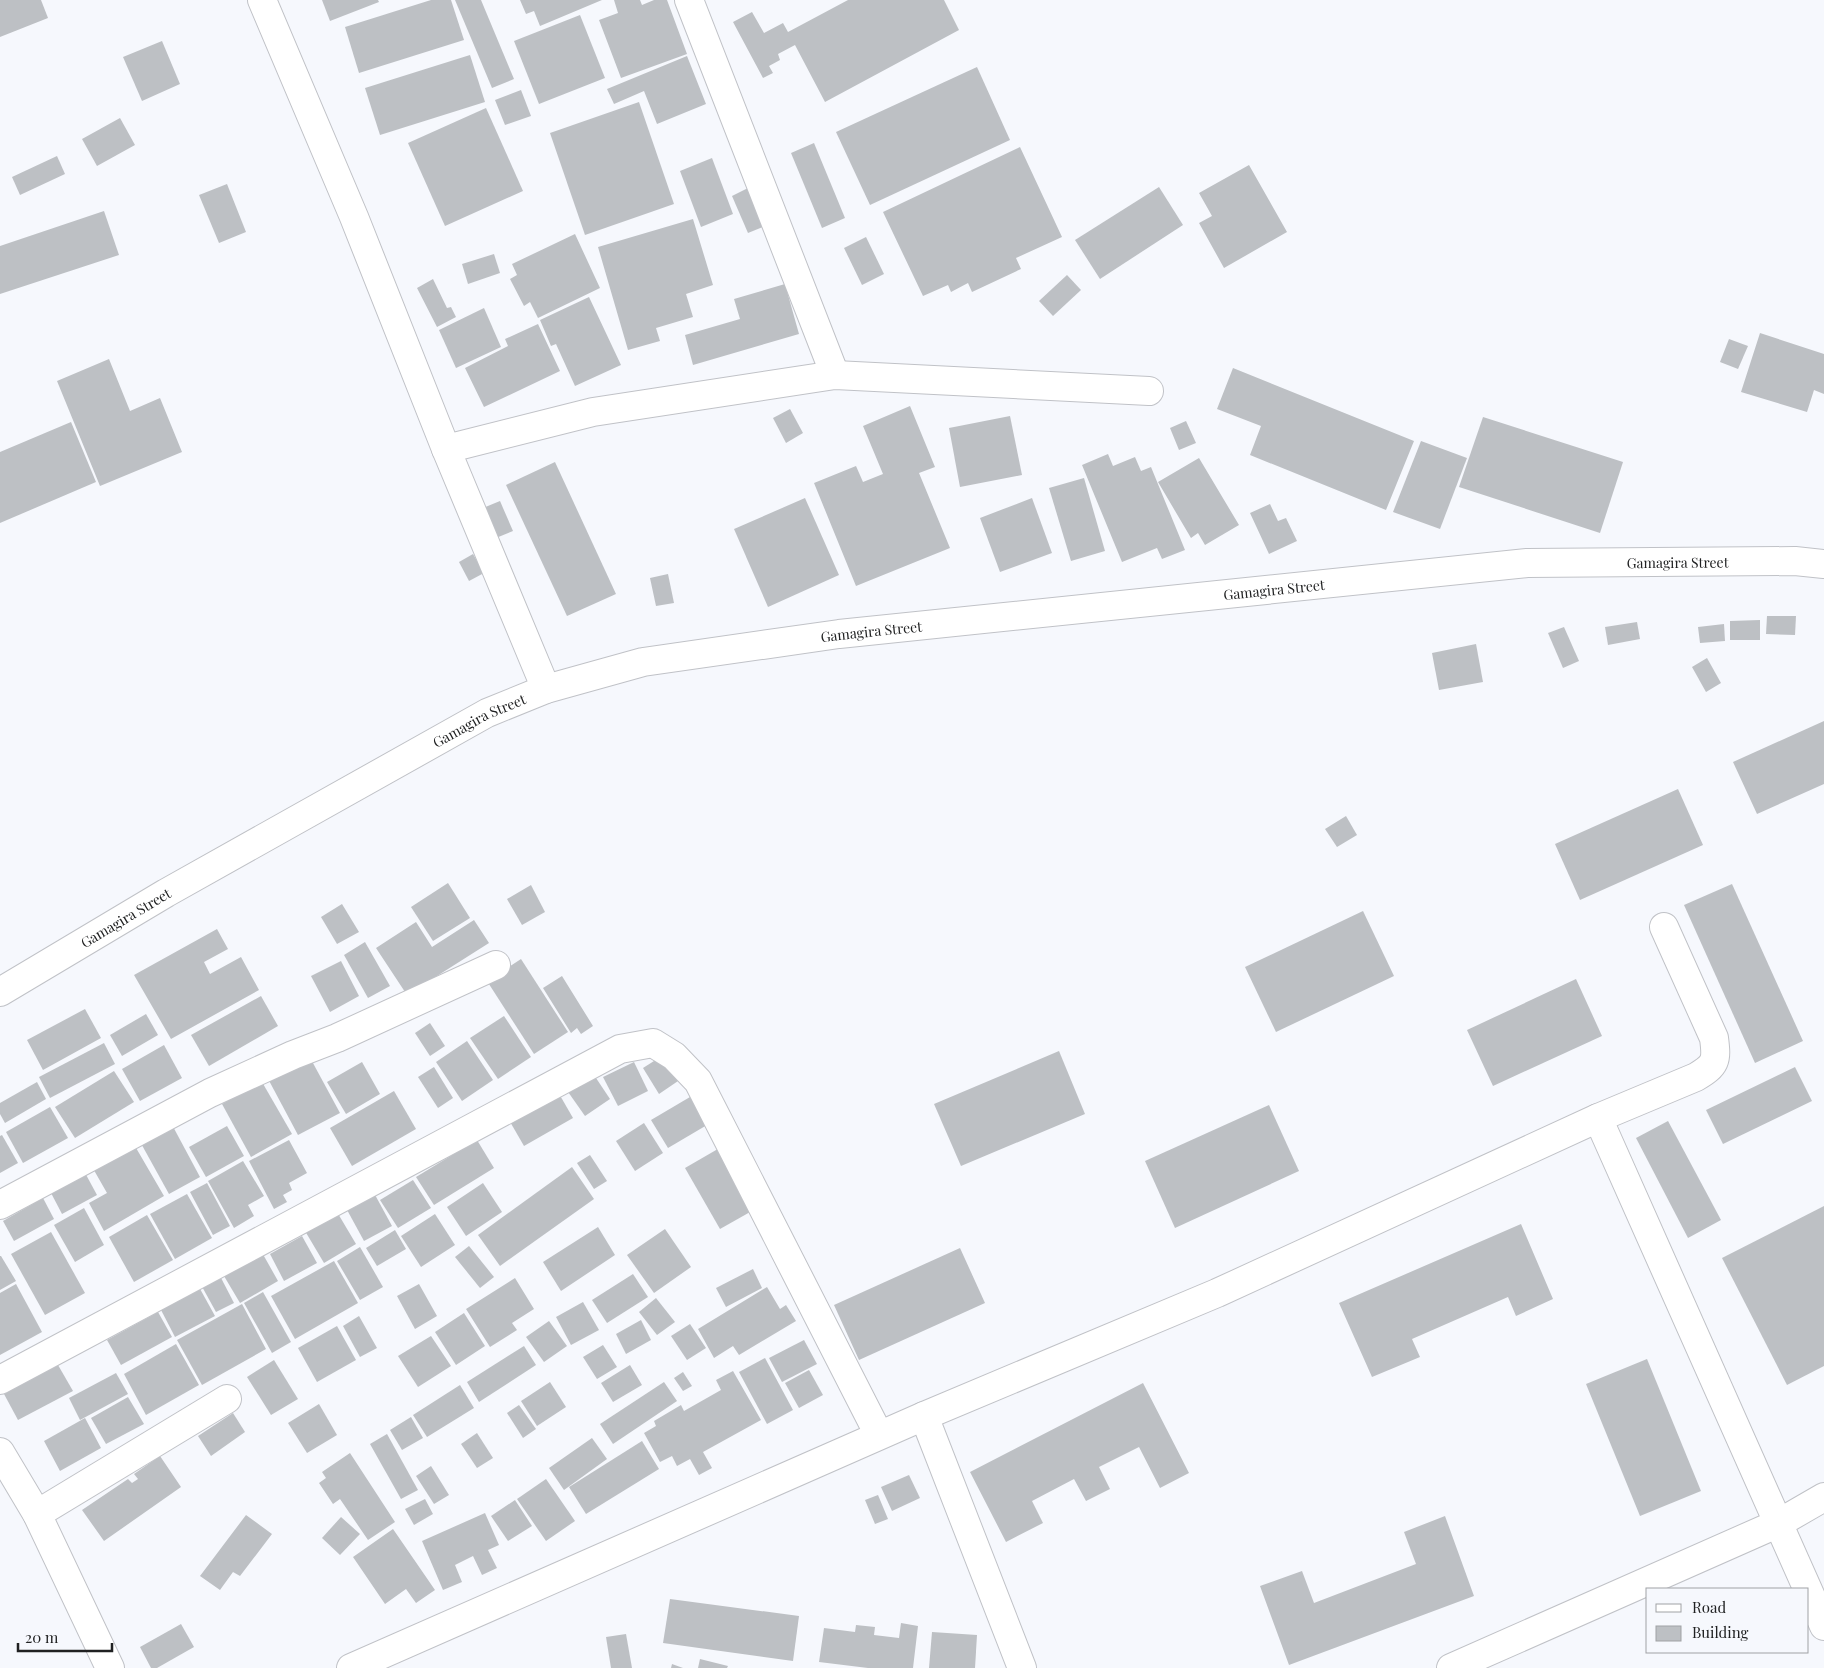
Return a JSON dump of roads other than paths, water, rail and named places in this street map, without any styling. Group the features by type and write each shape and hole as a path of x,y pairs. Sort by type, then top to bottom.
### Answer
{"street":[{"path":"262,0 354,217 446,449 546,689"},
{"path":"689,0 836,375"},
{"path":"446,449 593,412 836,375 1149,391"},
{"name":"Gamagira Street","path":"0,992 166,893 487,713 546,689 643,662 839,634 1527,563 1794,561 1824,564"},
{"path":"351,1668 924,1416 1217,1293 1598,1118 1696,1078 1709,1070 1716,1056 1714,1038 1664,927"},
{"path":"0,1205 210,1093 293,1055 337,1038 496,965"},
{"path":"0,1380 620,1049 654,1043 674,1056 698,1081 879,1436"},
{"path":"1598,1118 1807,1588"},
{"path":"37,1514 227,1399"},
{"path":"924,1416 1022,1668"},
{"path":"0,1452 37,1514 110,1668"},
{"path":"1451,1668 1779,1523 1824,1497"},
{"path":"1809,1592 1824,1626"}]}
